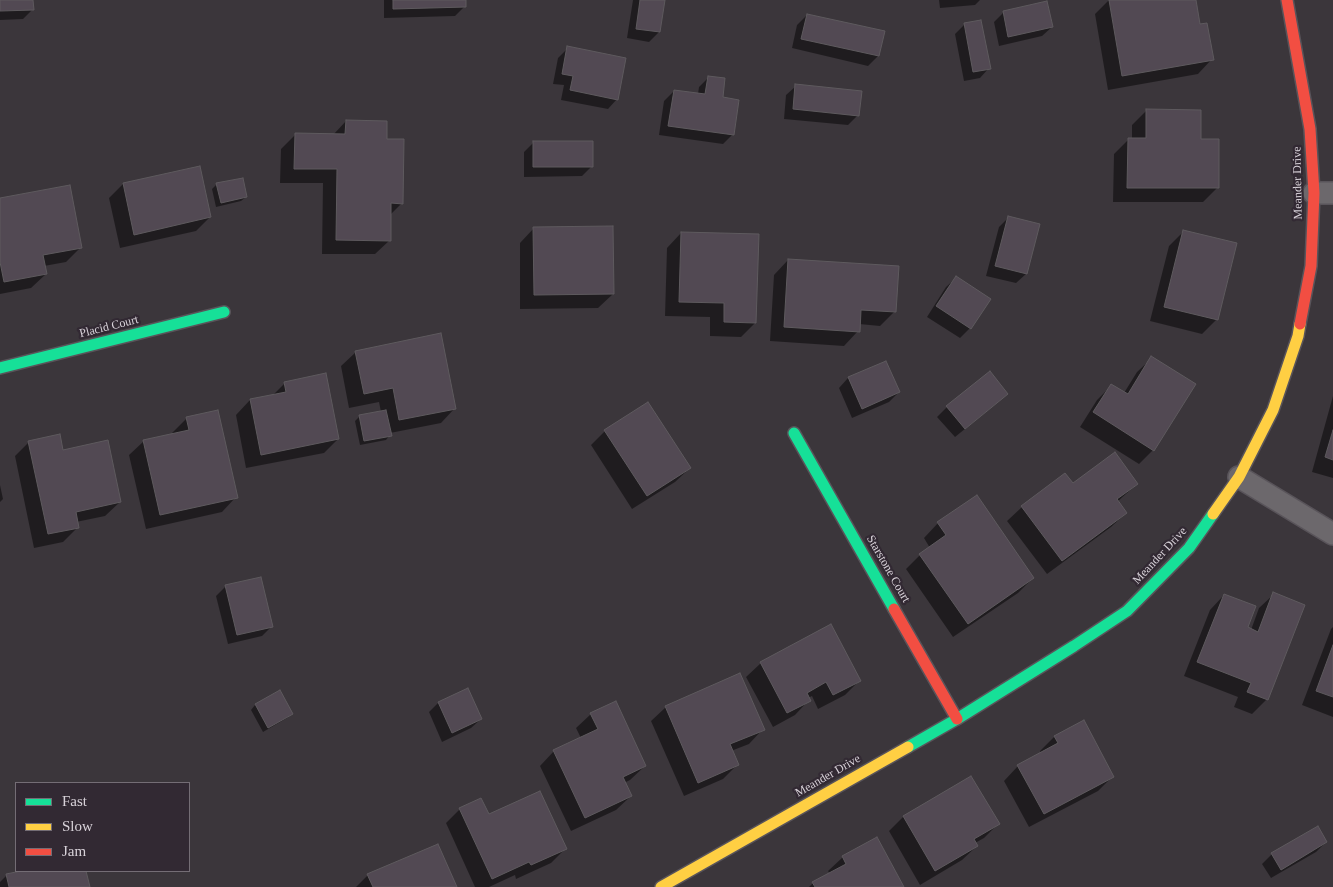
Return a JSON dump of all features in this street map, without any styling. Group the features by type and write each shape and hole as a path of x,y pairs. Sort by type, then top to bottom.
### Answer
{"street":[{"name":"Meander Drive","path":"662,887 958,719 1127,611 1189,548 1240,477 1273,410 1298,336 1324,193 1310,129 1287,0"},
{"name":"Placid Court","path":"0,368 224,312"},
{"name":"Starstone Court","path":"794,433 958,719"},
{"path":"1240,477 1333,534"}],"building":[{"path":"0,0 33,0 34,10 0,11"},
{"path":"393,0 466,0 466,7 393,9"},
{"path":"640,0 665,0 660,32 636,29"},
{"path":"1109,0 1196,0 1200,24 1207,23 1214,60 1122,76"},
{"path":"1047,1 1053,27 1008,37 1003,11"},
{"path":"807,14 885,31 879,56 801,39"},
{"path":"981,20 991,69 973,72 964,23"},
{"path":"567,46 626,58 618,100 570,90 573,76 562,74"},
{"path":"708,76 725,78 723,97 739,100 734,135 668,126 674,90 705,94"},
{"path":"795,84 862,91 859,116 793,109"},
{"path":"1146,109 1201,110 1201,139 1219,139 1219,188 1127,188 1128,138 1146,138"},
{"path":"346,120 387,121 387,139 404,139 403,204 391,203 391,241 336,240 337,169 294,169 295,133 345,134"},
{"path":"533,141 593,141 593,167 533,167"},
{"path":"200,166 211,217 134,235 123,183"},
{"path":"243,178 247,197 221,203 216,183"},
{"path":"70,185 82,248 43,255 47,274 4,282 0,262 0,198"},
{"path":"1008,216 1040,224 1027,274 995,266"},
{"path":"613,226 614,294 534,295 533,227"},
{"path":"1183,230 1237,243 1218,320 1164,307"},
{"path":"681,232 759,234 756,323 724,322 724,303 679,302"},
{"path":"788,259 899,266 896,312 861,310 860,332 784,327"},
{"path":"956,276 991,299 971,329 936,306"},
{"path":"441,333 456,409 399,420 393,388 364,394 355,351"},
{"path":"1151,356 1196,384 1154,451 1093,412 1111,384 1128,394"},
{"path":"886,361 900,392 862,409 848,377"},
{"path":"990,371 1008,394 965,429 946,406"},
{"path":"326,373 339,439 261,455 250,399 286,392 284,382"},
{"path":"648,402 691,468 647,496 604,430"},
{"path":"218,410 238,498 160,515 143,440 189,430 186,417"},
{"path":"386,410 392,436 364,441 359,415"},
{"path":"1333,430 1333,460 1325,457"},
{"path":"60,434 63,450 108,440 121,502 76,512 79,528 48,534 28,441"},
{"path":"1115,452 1138,484 1117,499 1127,513 1062,561 1021,506 1065,473 1073,483"},
{"path":"977,495 1034,578 968,624 919,554 946,535 937,522"},
{"path":"261,577 273,627 237,635 225,585"},
{"path":"1273,592 1305,605 1268,700 1247,692 1251,683 1197,662 1224,594 1256,606 1248,627 1258,632"},
{"path":"831,624 861,681 833,695 826,682 807,693 811,701 787,713 760,662"},
{"path":"1333,645 1333,697 1316,691"},
{"path":"740,673 765,730 730,744 739,765 698,783 665,706"},
{"path":"468,688 482,719 452,733 438,702"},
{"path":"280,690 293,714 268,728 255,704"},
{"path":"616,701 646,766 623,777 632,796 585,818 553,750 598,729 590,713"},
{"path":"1084,720 1114,777 1044,814 1017,765 1058,743 1054,736"},
{"path":"971,776 1000,824 974,839 978,846 935,871 903,816"},
{"path":"540,791 567,849 531,865 529,862 492,879 459,808 481,798 489,814"},
{"path":"1318,826 1327,842 1281,870 1271,853"},
{"path":"877,837 904,887 815,887 812,882 846,864 842,856"},
{"path":"438,844 457,887 373,887 367,874"},
{"path":"16,872 86,872 90,887 9,887 6,874"}],"traffic: fast":[{"path":"0,368 224,312"},
{"path":"794,433 894,609"},
{"path":"908,747 957,719 1127,611 1189,548 1213,514"}],"traffic: slow":[{"path":"1213,514 1239,477 1273,410 1298,336 1300,324"},
{"path":"661,887 908,747"}],"traffic: jam":[{"path":"1287,0 1310,129 1314,193 1311,266 1300,324"},
{"path":"894,609 957,719"}]}
